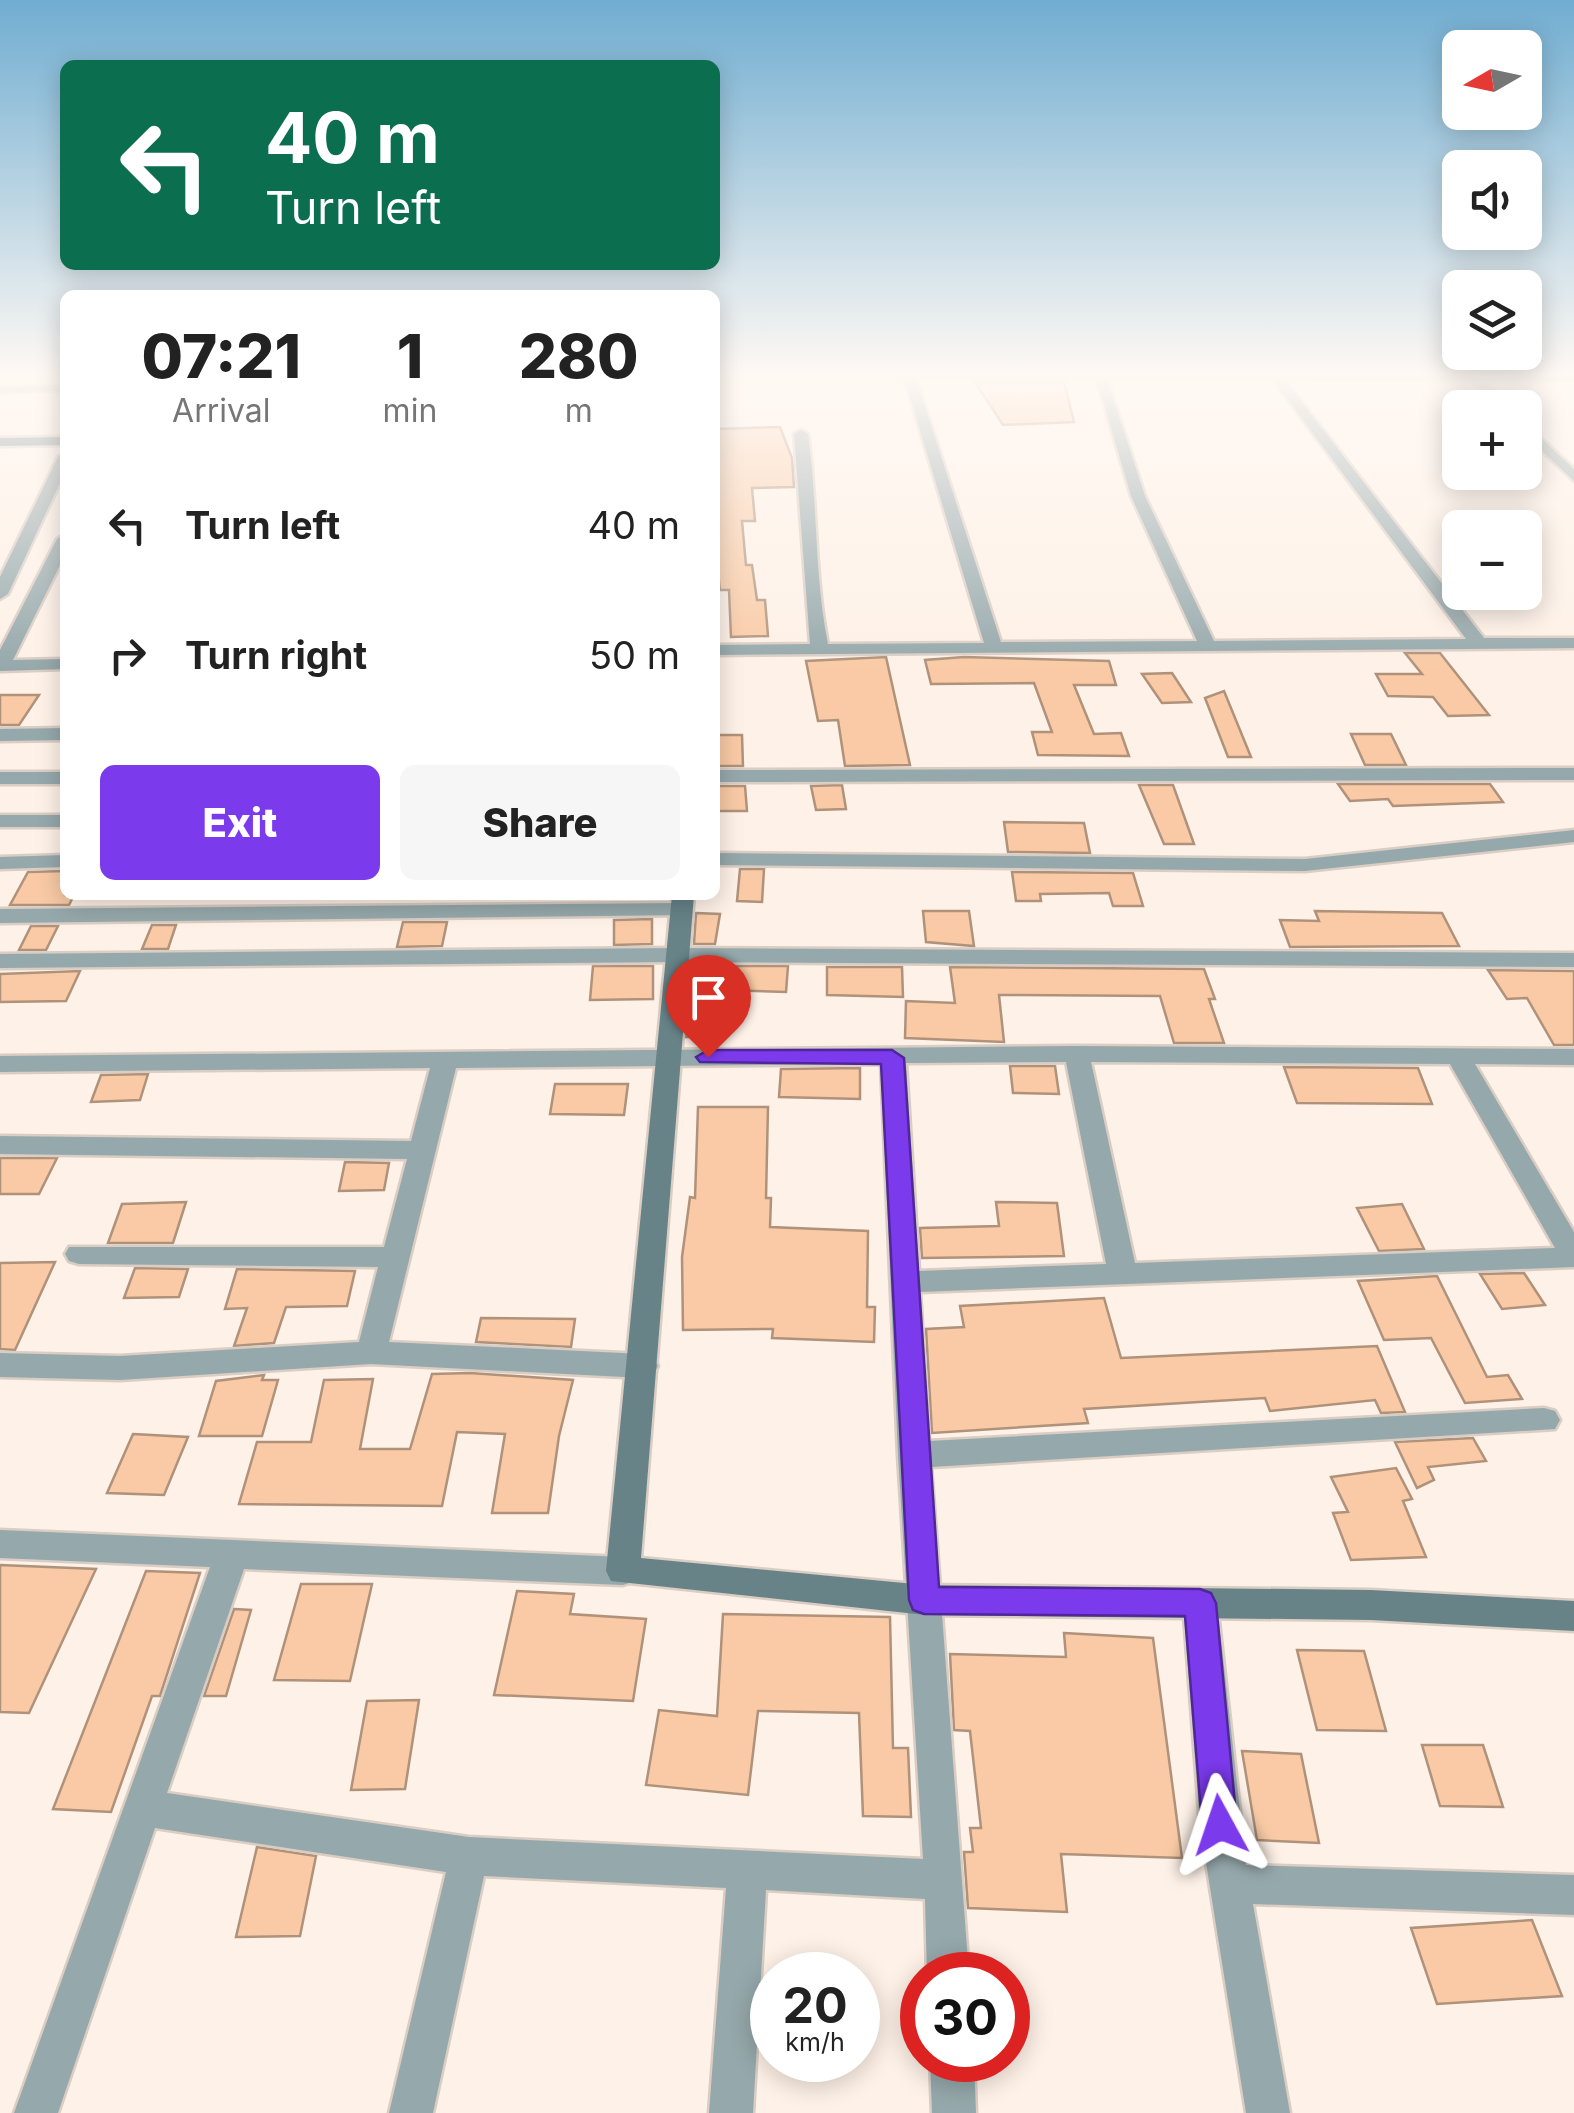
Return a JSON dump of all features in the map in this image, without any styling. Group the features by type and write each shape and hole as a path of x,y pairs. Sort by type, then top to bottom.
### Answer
{"street":[{"path":"0,594 57,473"},
{"path":"807,473 810,605 820,648"},
{"path":"940,473 994,646"},
{"path":"1131,473 1208,646"},
{"path":"1350,473 1480,644"},
{"path":"27,536 60,537"},
{"path":"60,547 1,666 60,664"},
{"path":"720,650 1574,643"},
{"path":"0,734 60,734"},
{"path":"720,776 1574,774"},
{"path":"0,778 60,778"},
{"path":"0,820 60,820"},
{"path":"720,859 1305,865 1574,836"},
{"path":"0,862 60,861"},
{"path":"0,916 682,902 623,1570"},
{"path":"0,961 676,955 1574,960"},
{"path":"1077,1054 1122,1271"},
{"path":"0,1064 1077,1054 1574,1057"},
{"path":"905,1282 1574,1257 1458,1056"},
{"path":"892,1058 947,1952"},
{"path":"371,1354 445,1060"},
{"path":"0,1145 423,1150"},
{"path":"79,1254 394,1257"},
{"path":"0,1365 120,1368 371,1354 642,1366"},
{"path":"914,1455 1544,1420"},
{"path":"0,1544 623,1570 924,1600 1372,1605 1574,1616"},
{"path":"36,2113 232,1554"},
{"path":"1200,1603 1229,1884 1268,2113"},
{"path":"142,1808 469,1856 944,1880"},
{"path":"411,2113 469,1856"},
{"path":"731,2113 747,1870"},
{"path":"1229,1884 1574,1895"},
{"path":"953,2082 954,2113"}],"building":[{"path":"720,473 793,473 794,487 752,488 755,521 742,521 746,565 752,565 757,600 765,600 768,636 731,637 729,590 720,590"},
{"path":"1405,653 1440,653 1489,715 1448,716 1433,697 1388,696 1376,674 1422,674"},
{"path":"886,657 910,765 845,766 838,720 818,721 806,661"},
{"path":"964,657 1109,661 1116,685 1074,685 1094,734 1121,733 1129,756 1038,755 1032,732 1052,732 1034,683 931,684 925,660"},
{"path":"1172,673 1191,702 1162,703 1142,674"},
{"path":"1224,691 1251,757 1228,757 1205,698"},
{"path":"0,695 39,695 19,725 0,725"},
{"path":"1351,734 1391,734 1406,765 1365,765"},
{"path":"720,735 742,735 743,766 720,766"},
{"path":"1338,784 1490,784 1503,802 1393,806 1388,799 1350,801"},
{"path":"842,785 846,809 816,810 811,786"},
{"path":"1139,785 1173,785 1194,844 1164,844"},
{"path":"720,786 745,786 747,811 720,811"},
{"path":"1004,822 1084,823 1090,853 1008,852"},
{"path":"740,869 764,869 762,902 737,901"},
{"path":"60,871 60,900 72,900 69,905 10,905 28,872"},
{"path":"1012,872 1133,873 1143,906 1113,906 1109,893 1040,894 1041,901 1016,901"},
{"path":"923,911 969,911 974,946 926,942"},
{"path":"1315,911 1442,913 1459,946 1290,947 1280,920 1319,921"},
{"path":"696,913 720,914 715,944 694,944"},
{"path":"652,919 652,944 614,945 614,920"},
{"path":"403,922 447,922 442,946 397,947"},
{"path":"152,925 176,925 168,949 142,949"},
{"path":"31,926 58,926 46,950 19,950"},
{"path":"593,966 653,966 653,999 590,1000"},
{"path":"692,966 788,966 786,992 721,990 717,1037 686,1037"},
{"path":"827,967 902,967 903,997 827,995"},
{"path":"950,967 1204,969 1215,999 1209,999 1224,1043 1174,1043 1160,996 999,995 1004,1042 905,1038 906,1001 955,1003"},
{"path":"1488,970 1574,971 1574,1045 1554,1045 1527,998 1507,999"},
{"path":"80,971 66,1001 0,1002 0,974"},
{"path":"1010,1066 1055,1066 1059,1094 1013,1093"},
{"path":"1284,1067 1418,1068 1432,1104 1297,1103"},
{"path":"860,1068 860,1099 779,1097 781,1069"},
{"path":"148,1074 140,1100 91,1102 101,1075"},
{"path":"555,1084 628,1084 624,1115 550,1114"},
{"path":"698,1107 768,1107 766,1198 771,1198 770,1227 868,1231 867,1307 875,1307 874,1342 772,1338 773,1329 683,1330 682,1257 690,1197 695,1198"},
{"path":"0,1158 57,1158 39,1194 0,1194"},
{"path":"345,1162 389,1163 384,1190 339,1191"},
{"path":"186,1202 173,1243 108,1243 122,1204"},
{"path":"996,1202 1057,1203 1064,1256 922,1258 920,1228 999,1226"},
{"path":"1402,1204 1424,1249 1379,1251 1357,1208"},
{"path":"55,1262 15,1350 0,1349 0,1263"},
{"path":"135,1268 188,1269 179,1297 124,1298"},
{"path":"237,1269 355,1271 347,1306 286,1307 274,1343 234,1346 247,1308 225,1309"},
{"path":"1524,1273 1545,1305 1502,1309 1480,1274"},
{"path":"1437,1276 1487,1377 1508,1375 1522,1399 1465,1403 1431,1338 1384,1340 1358,1281"},
{"path":"1104,1298 1121,1358 1377,1346 1405,1412 1381,1413 1375,1400 1270,1411 1265,1398 1084,1409 1088,1423 932,1433 926,1329 964,1327 960,1306"},
{"path":"481,1318 575,1319 571,1347 476,1342"},
{"path":"432,1374 573,1380 559,1436 548,1513 492,1513 505,1434 457,1432 442,1506 239,1504 257,1442 311,1442 324,1380 373,1379 360,1449 410,1449"},
{"path":"264,1375 262,1380 278,1380 262,1436 199,1436 216,1381"},
{"path":"133,1434 188,1437 164,1495 107,1493"},
{"path":"1473,1438 1486,1461 1428,1467 1434,1480 1417,1488 1395,1442"},
{"path":"1396,1468 1412,1499 1403,1501 1426,1557 1351,1560 1333,1513 1348,1512 1331,1477"},
{"path":"0,1565 96,1569 29,1713 0,1712"},
{"path":"146,1571 200,1573 160,1696 152,1696 111,1812 53,1809"},
{"path":"301,1584 372,1584 350,1681 274,1680"},
{"path":"517,1591 574,1594 570,1614 646,1619 633,1701 494,1695"},
{"path":"234,1609 251,1610 226,1696 204,1696"},
{"path":"723,1614 890,1617 893,1748 908,1748 911,1817 863,1816 859,1713 758,1711 748,1795 646,1785 659,1710 717,1716"},
{"path":"1064,1633 1153,1638 1182,1858 1061,1854 1067,1912 968,1908 964,1852 973,1852 970,1828 981,1828 970,1731 954,1730 950,1654 1066,1657"},
{"path":"1297,1650 1364,1651 1386,1731 1317,1730"},
{"path":"419,1700 405,1789 351,1790 367,1701"},
{"path":"1422,1745 1483,1745 1503,1807 1440,1806"},
{"path":"1242,1751 1301,1754 1319,1843 1257,1840"},
{"path":"257,1847 316,1856 300,1936 236,1937"},
{"path":"1532,1920 1562,1996 1437,2004 1411,1928"}],"route":[{"path":"708,1057 892,1058 924,1600 1200,1603 1220,1825"}]}
